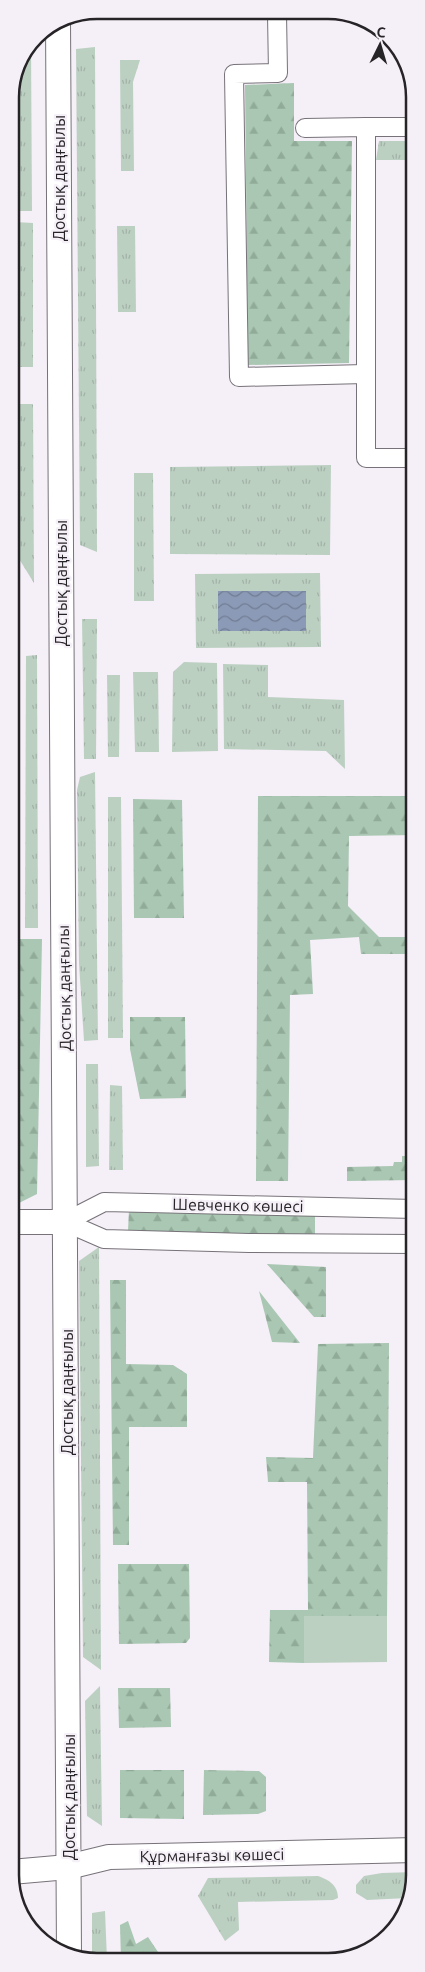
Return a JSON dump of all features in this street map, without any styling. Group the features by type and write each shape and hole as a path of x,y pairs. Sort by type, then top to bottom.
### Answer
{"main road":[{"name":"Достық даңғылы","path":"58,29 69,1948"},
{"name":"Шевченко көшесі","path":"19,1222 65,1222"},
{"name":"Құрманғазы көшесі","path":"19,1871 68,1867 109,1857 406,1850"}],"street":[{"path":"277,19 278,73 234,74 238,377 365,374"},
{"path":"366,127 366,458 406,458"},
{"path":"305,128 406,127"},
{"name":"Шевченко көшесі","path":"65,1222 104,1202 406,1208"},
{"name":"Шевченко көшесі","path":"65,1222 104,1239 249,1243 406,1244"}],"green space":[{"path":"95,47 97,552 80,545 76,49"},
{"path":"31,55 32,211 19,211 19,91 21,76"},
{"path":"120,60 140,60 133,82 134,171 121,171"},
{"path":"294,83 294,141 352,141 349,363 248,365 245,85"},
{"path":"379,141 406,141 406,160 376,160"},
{"path":"19,222 33,223 33,367 19,367"},
{"path":"117,226 135,226 136,312 118,312"},
{"path":"19,404 33,404 34,583 19,559"},
{"path":"331,465 330,555 170,554 170,467"},
{"path":"134,473 153,473 154,601 134,601"},
{"path":"320,573 321,647 196,648 195,574"},
{"path":"82,619 97,619 96,759 84,759"},
{"path":"37,655 38,928 25,928 26,656"},
{"path":"184,662 217,663 218,751 172,752 173,672"},
{"path":"223,664 268,665 268,697 344,700 345,769 326,751 224,749"},
{"path":"133,672 158,672 159,752 135,752"},
{"path":"107,675 120,675 119,757 108,757"},
{"path":"95,772 98,1040 84,1041 79,963 77,790 80,777"},
{"path":"258,796 406,796 406,835 349,836 348,906 379,937 406,937 406,954 361,954 359,937 310,940 313,994 290,995 288,1181 256,1181"},
{"path":"108,797 121,797 123,1038 108,1038"},
{"path":"133,799 182,800 184,918 134,918"},
{"path":"19,939 42,939 37,1194 19,1203"},
{"path":"130,1017 185,1017 186,1098 140,1099 130,1049"},
{"path":"86,1064 98,1064 99,1166 86,1167"},
{"path":"110,1085 122,1086 123,1170 109,1170"},
{"path":"402,1156 406,1156 406,1180 347,1181 347,1167 393,1166 394,1162 402,1162"},
{"path":"129,1209 315,1211 315,1236 128,1232"},
{"path":"99,1247 101,1670 83,1657 79,1261"},
{"path":"267,1264 326,1267 326,1317 314,1317"},
{"path":"110,1280 126,1280 126,1364 173,1365 187,1374 187,1427 129,1427 129,1545 113,1545"},
{"path":"259,1291 300,1343 272,1342"},
{"path":"389,1343 387,1616 304,1617 304,1663 269,1662 270,1610 308,1610 307,1482 268,1482 266,1457 313,1458 318,1344"},
{"path":"118,1564 189,1564 190,1638 186,1643 119,1644"},
{"path":"304,1616 387,1616 387,1662 304,1663"},
{"path":"100,1686 102,1826 87,1816 85,1701"},
{"path":"118,1688 170,1688 171,1727 119,1728"},
{"path":"120,1770 184,1770 184,1819 120,1818"},
{"path":"204,1770 259,1771 266,1777 266,1811 258,1814 203,1815"},
{"path":"406,1872 405,1891 402,1898 367,1900 356,1893 356,1885 364,1876"},
{"path":"318,1876 335,1886 338,1898 333,1900 238,1902 239,1930 225,1941 198,1896 208,1878"},
{"path":"105,1911 107,1953 92,1953 92,1913"},
{"path":"128,1921 136,1944 148,1937 159,1953 121,1953 120,1925"}],"water":[{"path":"218,591 306,591 306,631 218,631"}]}
